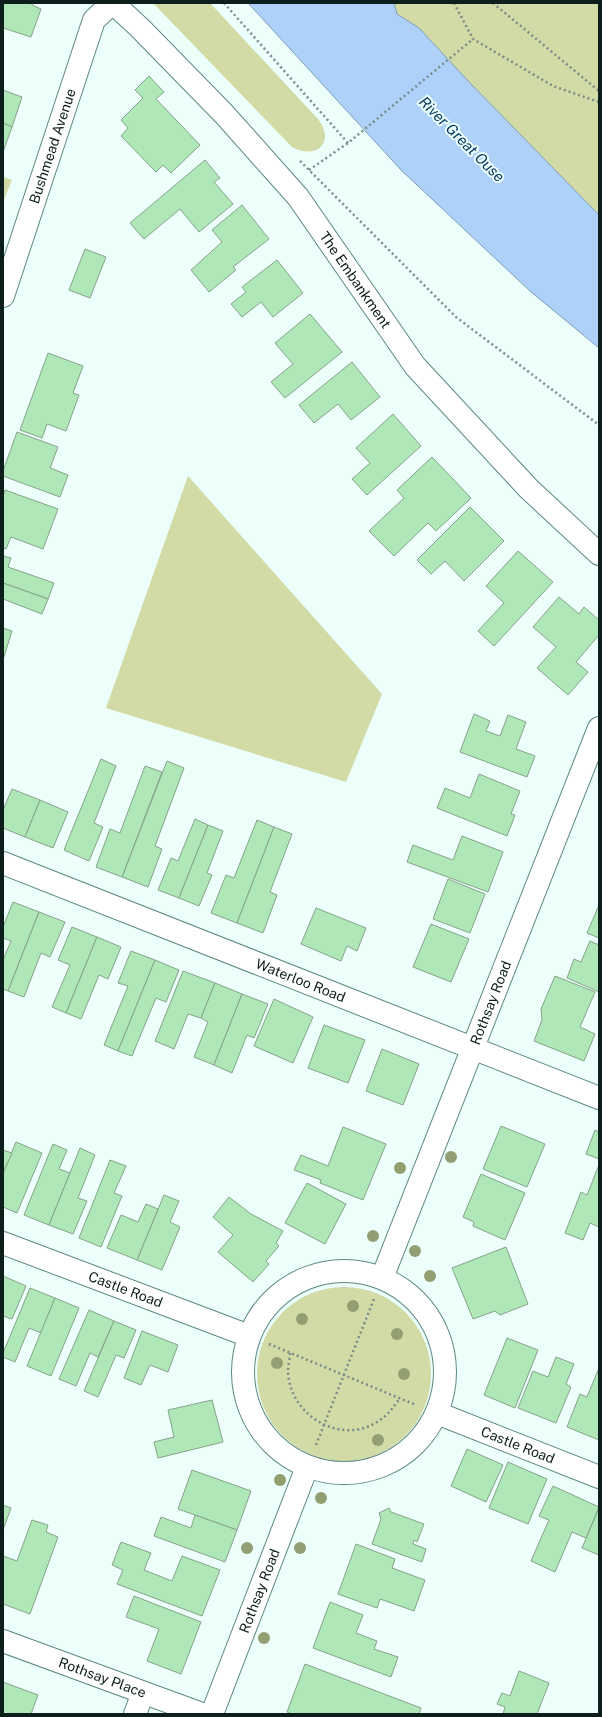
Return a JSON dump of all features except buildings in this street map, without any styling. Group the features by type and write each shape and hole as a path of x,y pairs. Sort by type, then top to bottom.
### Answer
{"street":[{"name":"Bushmead Avenue","path":"3,296 94,20 112,3"},
{"name":"The Embankment","path":"112,3 140,28 224,114 298,197 415,366 528,490 599,554"},
{"name":"Rothsay Road","path":"382,1278 599,728"},
{"name":"Waterloo Road","path":"3,863 599,1098"},
{"name":"Castle Road","path":"3,1243 249,1336"},
{"path":"351,1271 382,1278 410,1295 431,1320 443,1350 445,1382 437,1414 421,1439 397,1459 369,1471 338,1474 307,1467 280,1451 259,1428 246,1399 242,1367 249,1336 265,1308 289,1287 318,1274 351,1271"},
{"name":"Castle Road","path":"437,1414 599,1477"},
{"name":"Rothsay Road","path":"212,1714 307,1467"},
{"name":"Rothsay Place","path":"3,1641 202,1714"},
{"path":"135,1714 143,1693"}],"path":[{"path":"224,3 348,143"},
{"path":"454,3 473,39 553,86 599,102"},
{"path":"493,3 599,91"},
{"path":"309,170 348,143 473,39"},
{"path":"298,159 456,317 599,425"},
{"path":"307,1467 382,1278"},
{"path":"290,1353 400,1398 390,1412 376,1423 360,1429 342,1430 324,1425 310,1417 302,1408 290,1388 288,1371 290,1353"}],"green space":[{"path":"153,3 210,3 318,119 325,135 324,142 321,147 316,150 301,151 292,147"},
{"path":"394,3 599,3 599,215 469,82 419,28 397,14"},
{"path":"3,177 12,180 3,202"},
{"path":"188,476 382,694 346,782 106,708"},
{"path":"344,1287 361,1289 377,1294 399,1307 411,1319 420,1333 427,1349 431,1374 429,1391 424,1407 411,1429 399,1441 385,1450 369,1457 344,1461 327,1459 311,1454 289,1441 277,1429 268,1415 261,1399 257,1374 259,1357 264,1341 277,1319 289,1307 303,1298 319,1291"}],"water":[{"name":"River Great Ouse","path":"248,3 394,3 397,14 419,28 469,82 599,215 599,348 530,291 401,170"}]}
